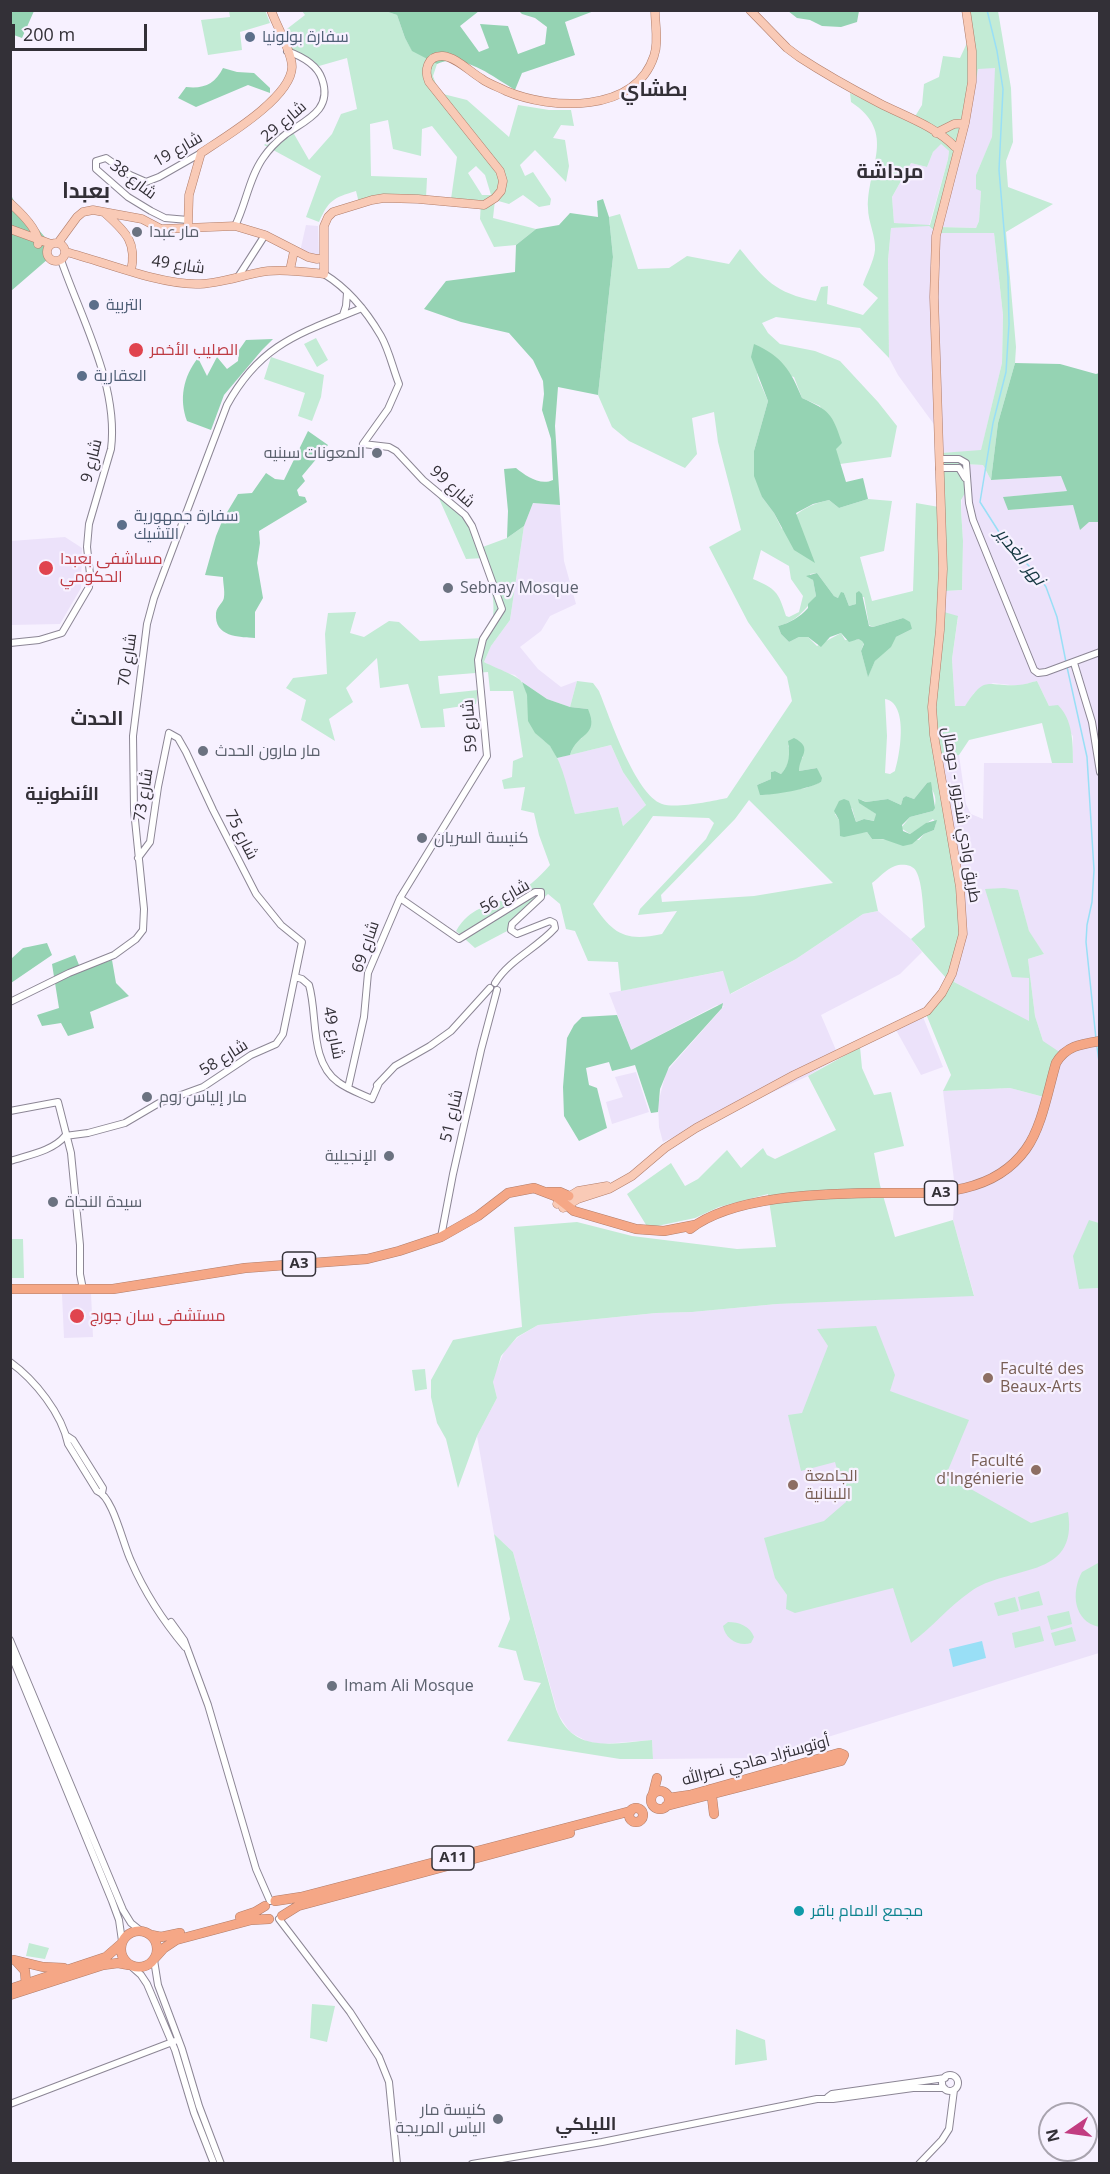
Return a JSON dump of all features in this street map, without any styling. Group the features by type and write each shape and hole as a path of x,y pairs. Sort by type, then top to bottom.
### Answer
{"highway":[{"name":"A3","path":"530,1190 582,1213 646,1231 664,1232 695,1225 728,1210 761,1202 837,1194 950,1192 970,1187 990,1179 1014,1162 1030,1144 1056,1063 1064,1052 1080,1044 1099,1041"},
{"name":"A3","path":"10,1289 120,1288 245,1268 367,1259 441,1237 478,1216 508,1193 534,1188 547,1192 560,1192 563,1203"},
{"name":"أوتوستراد هادي نصرالله","path":"11,1996 103,1965 118,1963 144,1967 176,1940 251,1920 277,1918 298,1906 636,1813 660,1800 712,1791 841,1761 844,1755 839,1753 712,1791 696,1798 660,1800"},
{"path":"696,1798 714,1814 712,1791"},
{"name":"أوتوستراد هادي نصرالله","path":"11,1996 26,1984 110,1955 130,1933 141,1931 158,1937 172,1936 251,1914 270,1903 636,1813"},
{"path":"270,1903 283,1906 277,1918 264,1912 270,1903"},
{"path":"151,1935 157,1944 155,1959"},
{"path":"122,1943 122,1956 131,1966"},
{"path":"12,1960 47,1968 75,1968"},
{"path":"12,1960 25,1971 26,1984"}],"main road":[{"path":"269,10 292,65 287,79"},
{"path":"269,10 285,56 287,79"},
{"path":"324,274 322,258 324,226 328,217 336,211 384,198 484,205 501,191 503,181 500,171 429,82 426,70 429,62 441,56 448,58 484,81 530,99 556,104 588,103 627,90 642,76 656,50 655,10"},
{"path":"750,10 787,48 810,64 936,133 955,147"},
{"name":"طريق وادي شحرور - حومال","path":"933,261 937,229 963,122 972,72 966,10"},
{"name":"شارع 19","path":"201,153 246,123 279,94 287,79"},
{"path":"936,133 963,122"},
{"name":"طريق وادي شحرور - حومال","path":"563,1203 578,1191 620,1183 632,1176 665,1148 696,1128 794,1075 927,1011 942,993 952,974 963,934 962,901 932,721 942,592 943,538 933,229 963,122"},
{"path":"188,223 189,195 201,153"},
{"path":"12,203 39,242"},
{"path":"10,235 52,246 64,247 64,256 52,260 48,256 52,246 74,219 93,210 102,211 121,229 131,243 135,253 131,271"},
{"path":"106,214 142,219 161,229 188,223 235,226 265,235 308,257 322,258"},
{"path":"10,229 39,242"},
{"path":"290,270 294,251"},
{"name":"شارع 49","path":"64,256 170,281 194,284 212,284 268,271 290,270 324,274"}],"street":[{"name":"شارع 29","path":"235,226 254,174 264,156 278,141 316,114 324,98 322,78 317,70 301,56 287,51"},
{"name":"شارع 19","path":"96,170 96,161 106,158 130,175 146,182 201,153"},
{"name":"شارع 38","path":"96,170 128,197 151,211 165,218 188,223"},
{"path":"238,277 265,235"},
{"name":"شارع 9","path":"10,641 48,638 62,633 86,594 90,580 87,558 89,524 112,439 110,400 64,256"},
{"path":"324,274 335,281 362,308"},
{"path":"342,316 346,307 347,292"},
{"name":"شارع 70","path":"10,1002 69,972 114,955 136,939 143,930 145,919 138,858 133,763 135,710 149,612 164,569 227,405 242,380 263,356 282,343 362,308"},
{"name":"شارع 99","path":"362,308 381,337 399,384 388,409 363,444 396,450 423,480 465,515 472,526 501,601 502,609 499,615"},
{"path":"939,459 963,460 967,469 969,503 973,520 1032,667 1038,673 1061,668 1100,652"},
{"path":"939,468 959,468 967,484"},
{"name":"شارع 59","path":"443,828 487,756 478,660 483,639 499,615"},
{"path":"1072,664 1092,722 1100,772"},
{"name":"شارع 73","path":"138,858 150,842 156,795 169,733"},
{"name":"شارع 75","path":"169,733 178,738 186,752 256,894 281,925 302,942"},
{"name":"شارع 69","path":"350,1089 362,1027 368,973 400,898 443,828"},
{"name":"شارع 56","path":"400,898 459,939 535,892 541,892 541,897 512,924 511,930 517,934 550,921 554,923 555,928 517,957 504,971 495,988"},
{"name":"شارع 58","path":"10,1161 67,1139 124,1123 159,1103 203,1088 251,1055 276,1044 285,1029 302,942"},
{"name":"شارع 49","path":"295,977 309,985 318,1046 326,1069 336,1081 350,1089"},
{"path":"350,1089 370,1096 395,1066 451,1031 482,998 495,988"},
{"name":"شارع 51","path":"441,1237 495,988"},
{"path":"10,1112 58,1102 67,1139 80,1245 80,1288"},
{"path":"10,1362 37,1388 54,1411 68,1444 97,1491 102,1493 110,1506 131,1562 150,1597 184,1640 217,1735 256,1869 270,1903"},
{"path":"10,1640 123,1910 131,1923 141,1931"},
{"path":"10,1652 109,1892 119,1920 122,1943"},
{"path":"277,1918 350,2012 379,2057 389,2082 397,2163"},
{"path":"155,1959 158,1985 194,2113 214,2163"},
{"path":"131,1966 147,1983 175,2041 221,2163"},
{"path":"10,2104 175,2041"},
{"path":"472,2163 602,2142 828,2097 832,2094 952,2076 957,2080 958,2085 954,2090 949,2129 942,2140 919,2163"},
{"path":"944,2088 945,2078"},
{"path":"828,2097 833,2099 913,2088 954,2090"}],"shaded area":[{"path":"978,68 996,68 992,138 976,175 981,191 979,221 976,228 939,227 968,123"},
{"path":"940,143 949,151 948,159 929,226 937,233 994,233 1003,315 1002,363 981,451 941,453 941,434 898,375 889,358 888,260 891,228 917,226 894,223 892,197 911,163 927,167 933,152"},
{"path":"306,225 318,226 319,257 300,252"},
{"name":"الجامعة اللبنانية","path":"964,464 983,465 991,480 1062,476 1068,491 1004,497 1008,510 1073,505 1089,522 1099,522 1099,1036 1078,1042 1095,1038 1099,1063 1099,1223 1089,1221 1079,1289 1099,1288 1099,1653 760,1758 653,1759 652,1740 603,1744 588,1742 570,1732 558,1714 513,1552 494,1534 477,1436 497,1398 493,1382 494,1375 505,1350 518,1337 538,1325 777,1304 974,1295 953,1220 955,1188 943,1091 1010,1088 1044,1097 1043,1041 1035,1016 1028,959 1044,954 1029,932 1018,890 1029,978 1029,1022 954,982 962,936 942,758 959,755 966,804 971,814 983,819 984,763 1073,763 1073,736 1049,706 1037,681 1019,686 993,683 974,693 965,706 955,706 952,659 958,617 944,613 945,591 962,590 961,510"},
{"path":"533,503 560,505 564,561 576,604 550,616 541,631 520,647 538,669 561,687 577,681 570,707 547,699 515,675 502,672 484,662 491,646 510,620 524,526"},
{"name":"مساشفى بعبدا الحكومي","path":"65,537 82,548 81,588 60,624 11,625 11,541"},
{"path":"611,745 623,772 646,805 623,826 618,807 575,814 557,758"},
{"path":"878,911 911,939 922,952 900,974 821,1015 839,1057 808,1076 663,1142 659,1127 658,1104 666,1072 724,1006 717,1005 631,1050 609,993 724,971 731,994 796,959 863,914"},
{"path":"923,1017 943,1067 921,1075 896,1030"},
{"path":"636,1072 649,1112 612,1124 606,1102 623,1097 615,1077"},
{"name":"مستشفى سان جورج","path":"91,1293 93,1337 64,1338 62,1294"}],"green space":[{"path":"265,10 270,23 240,32 242,50 208,55 201,20 230,17 229,11"},
{"path":"13,11 34,11 22,38 11,34"},
{"path":"302,11 385,11 397,15 412,50 437,64 433,76 439,93 467,100 509,137 518,105 549,110 571,110 574,126 561,125 553,138 565,140 569,166 566,182 535,150 520,165 525,176 533,172 551,199 550,205 539,207 523,195 509,204 495,200 493,218 536,229 516,245 494,247 480,219 481,201 451,199 457,157 432,126 422,129 421,156 393,149 388,120 370,124 371,176 427,178 426,198 359,203 356,191 333,201 319,222 306,217 321,176 264,145 278,133 294,134 309,160 332,134 341,114 357,109 347,58 319,66 285,47 279,35 305,15","holes":["476,166 485,175 491,195 482,195 468,173"]},
{"path":"385,11 479,11 460,26 479,52 489,48 480,24 508,26 518,54 545,44 547,27 535,18 519,11 594,11 565,22 575,55 522,73 515,90 478,68 457,61 437,64 412,51 397,15"},
{"path":"788,11 859,11 857,22 841,27 822,26 810,20 797,18"},
{"path":"969,11 998,11 1011,88 1013,142 1006,161 1008,187 1053,204 1006,232 1016,347 1015,363 998,423 991,480 983,465 964,464 965,493 961,500 962,590 945,591 944,612 958,616 952,659 955,706 965,706 978,690 987,684 1020,685 1037,681 1049,706 1058,705 1067,718 1072,740 1073,763 1052,763 1042,723 969,740 959,755 942,758 962,893 962,936 954,982 1029,1021 1029,978 1012,977 985,889 1018,890 1029,931 1044,954 1028,959 1035,1016 1043,1041 1061,1053 1051,1064 1044,1097 1010,1088 943,1091 951,1075 924,1009 936,998 947,979 911,939 925,927 920,883 912,867 895,866 872,883 878,911 863,914 796,959 730,994 723,971 621,991 618,962 588,961 575,931 566,929 560,904 548,894 509,930 475,948 456,931 473,912 510,897 537,879 550,865 534,813 521,810 525,787 504,789 502,780 512,777 513,761 523,757 513,691 490,691 488,672 438,676 440,694 478,690 476,704 443,709 445,727 421,728 408,684 380,688 377,658 346,688 353,702 329,719 335,741 301,720 306,700 286,688 293,678 327,674 325,634 328,613 356,612 350,633 364,637 389,621 399,622 420,641 484,638 491,626 494,609 484,558 466,559 437,494 472,524 480,548 507,538 524,526 510,620 491,646 484,662 521,681 526,692 535,731 555,754 575,814 618,807 623,826 646,805 623,772 611,745 570,755 574,743 582,738 588,709 570,707 577,681 593,683 599,691 624,754 642,786 652,797 662,804 676,806 727,798 792,701 787,677 748,622 709,547 741,530 718,442 714,412 692,418 697,454 685,468 629,441 612,427 598,395 613,257 609,217 620,214 638,269 669,268 687,256 729,264 740,249 764,277 790,294 816,301 821,287 828,286 827,304 863,315 878,298 863,285 875,250 868,208 877,138 865,114 851,102 850,93 911,123 922,105 924,84 939,77 943,56 960,58 972,32","holes":["995,68 992,137 976,175 976,189 981,191 979,221 976,228 939,227 968,123 978,69","941,144 949,151 930,225 894,223 892,197 911,163 927,167 933,152","929,226 937,233 994,233 1003,315 1002,363 981,450 941,453 939,507 916,503 913,591 872,601 860,557 884,551 892,501 868,499 839,508 829,500 803,510 782,529 762,497 754,451 768,401 756,367 794,377 802,398 820,406 840,464 891,457 897,426 840,361 815,351 780,344 768,333 762,323 776,317 860,328 889,358 888,260 891,228","761,550 789,566 791,579 803,596 799,612 789,617 786,616 778,596 767,585 753,579","817,573 834,596 838,598 844,593 849,606 856,604 856,597 864,597 869,625 873,627 903,618 912,629 896,637 875,661 868,676 861,651 864,643 862,640 845,640 841,633 817,646 808,637 799,637 789,642 781,634 778,626 804,611 816,596 810,574","885,699 893,703 897,710 901,730 895,771 890,774 885,773 887,736","788,745 803,757 798,763 799,771 817,768 821,782 806,788 763,795 757,785 771,779 771,772 781,774 788,764 790,752","927,783 935,796 933,811 910,817 901,828 910,834 933,819 936,823 934,830 924,834 919,840 872,839 867,832 840,835 839,820 835,814 852,808 856,822 864,819 875,821 876,814 866,807 862,800 866,802 888,799 901,805 906,796 914,799","749,800 833,883 754,896 662,902 661,895 735,819","653,816 709,818 714,823 706,839 640,909 638,915 677,911 662,934 629,936 614,929 593,904"]},
{"path":"223,68 254,73 270,88 270,93 248,85 196,107 178,98 186,87 204,86 213,82"},
{"path":"10,193 14,201 50,243 48,259 11,291"},
{"path":"603,199 609,217 613,257 598,395 558,387 555,426 560,505 533,503 524,526 507,538 508,511 504,469 516,468 538,481 553,480 551,439 542,410 543,381 533,360 509,333 461,322 424,309 446,281 515,272 516,245 536,229 559,225 570,213 598,217 597,201"},
{"path":"316,338 328,360 317,367 304,344"},
{"path":"273,339 224,395 211,430 187,421 183,405 184,388 189,373 198,358 207,376 217,357 227,369 238,361 239,350 246,340"},
{"path":"754,344 779,359 794,380 802,398 829,414 842,443 836,449 846,482 863,478 868,499 839,508 829,500 813,504 796,513 815,563 794,550 774,513 762,497 754,476 754,451 768,401 751,357"},
{"path":"271,357 324,375 321,397 312,421 298,416 305,393 264,379"},
{"path":"1015,363 1060,364 1099,373 1099,522 1089,522 1080,530 1073,505 1008,510 1003,497 1067,491 1061,476 991,480 998,423"},
{"path":"308,431 328,445 302,476 305,481 297,490 299,496 305,497 307,502 259,531 257,563 263,598 255,612 255,638 229,634 219,627 216,621 216,613 224,597 223,577 205,575 216,536 238,494 252,493 266,473 275,479 284,480"},
{"path":"817,573 834,596 838,598 841,592 844,593 849,606 856,604 856,593 859,591 862,594 869,626 873,627 903,618 910,622 912,629 896,637 891,647 875,661 868,677 861,651 864,644 861,640 849,642 841,633 830,637 821,647 808,637 799,637 789,642 781,634 778,626 802,614 816,596 813,580 806,576"},
{"path":"522,682 547,699 570,707 588,709 591,725 570,755 557,758 550,746 535,733 528,721 527,695"},
{"path":"794,738 803,745 804,749 799,771 817,768 822,778 821,782 791,791 760,795 757,785 771,779 771,772 781,774 786,767 789,759 788,741"},
{"path":"931,782 935,808 933,811 910,817 902,825 903,831 910,834 926,823 937,820 934,830 924,834 912,844 903,846 883,839 872,839 867,832 840,836 839,820 834,811 839,801 844,799 849,801 856,822 864,819 874,821 876,814 859,803 858,799 866,802 888,799 901,805 903,798 906,796 914,799 927,783"},
{"path":"47,943 52,955 11,983 11,959 23,948"},
{"path":"75,955 81,970 112,960 116,983 129,996 90,1012 94,1028 68,1036 61,1023 42,1026 37,1015 59,1008 52,964"},
{"path":"723,1003 722,1008 669,1067 660,1089 658,1112 651,1113 635,1065 612,1071 609,1062 586,1068 589,1085 597,1088 607,1128 579,1141 564,1116 563,1087 567,1038 574,1025 582,1017 617,1015 631,1050"},
{"path":"860,1047 862,1068 874,1095 891,1092 904,1146 874,1153 880,1185 895,1237 953,1220 974,1296 777,1304 538,1325 517,1337 501,1356 493,1382 497,1398 477,1436 458,1488 446,1439 437,1423 431,1397 431,1380 453,1340 522,1327 514,1227 577,1222 632,1236 737,1249 776,1247 768,1194 719,1207 695,1218 648,1228 627,1194 671,1163 685,1186 698,1179 727,1150 741,1168 763,1148 767,1155 775,1159 836,1130 808,1076"},
{"path":"1089,1220 1099,1223 1099,1288 1079,1289 1073,1256"},
{"path":"10,1239 23,1239 24,1278 11,1278"},
{"path":"876,1326 895,1375 890,1391 969,1420 946,1475 1031,1523 1068,1512 1069,1534 1063,1550 1052,1560 986,1583 970,1592 911,1643 893,1588 795,1613 786,1609 787,1595 775,1578 764,1538 824,1521 846,1502 835,1462 801,1471 788,1415 802,1413 828,1346 817,1329"},
{"path":"425,1369 427,1389 415,1391 412,1370"},
{"path":"494,1534 513,1552 556,1709 563,1724 573,1734 596,1743 652,1740 653,1759 620,1759 507,1741 541,1683 524,1680 516,1651 498,1647 510,1619"},
{"path":"1098,1563 1099,1627 1084,1619 1079,1612 1076,1597 1076,1588 1082,1572"},
{"path":"1039,1591 1043,1605 1021,1610 1018,1597"},
{"path":"1015,1597 1019,1611 998,1616 994,1603"},
{"path":"1069,1611 1072,1624 1051,1630 1047,1616"},
{"path":"728,1622 747,1627 754,1637 751,1643 742,1644 733,1641 724,1631 723,1626"},
{"path":"1040,1626 1044,1641 1015,1648 1012,1633"},
{"path":"1072,1627 1076,1641 1055,1646 1051,1633"},
{"path":"29,1943 49,1948 45,1959 26,1956"},
{"path":"312,2004 335,2006 327,2042 310,2038"},
{"path":"736,2029 765,2040 767,2060 735,2065"}],"water":[{"path":"982,1641 986,1658 953,1667 949,1649"}],"waterway":[{"name":"نهر الغدير","path":"987,10 1003,89 999,170 1008,277 1009,324 1006,372 993,423 980,502 1006,543 1038,575 1046,587 1057,617 1066,662"},
{"name":"نهر الغدير","path":"1067,667 1087,757 1094,870 1086,942 1096,1039"},
{"name":"نهر الغدير","path":"1097,1047 1100,1069"}],"place":[{"name":"سفارة بولونيا","path":"250,37"},
{"name":"مار عبدا","path":"137,232"},
{"name":"التربية","path":"94,305"},
{"name":"الصليب الأخمر","path":"136,350"},
{"name":"العقارية","path":"82,376"},
{"name":"المعونات سبنيه","path":"377,453"},
{"name":"سفارة جمهورية التشيك","path":"122,525"},
{"name":"مساشفى بعبدا الحكومي","path":"46,568"},
{"name":"Sebnay Mosque","path":"448,588"},
{"name":"مار مارون الحدث","path":"203,751"},
{"name":"كنيسة السريان","path":"422,838"},
{"name":"مار إلياس روم","path":"147,1097"},
{"name":"الإنجيلية","path":"389,1156"},
{"name":"سيدة النجاة","path":"53,1202"},
{"name":"مستشفى سان جورج","path":"77,1316"},
{"name":"Faculté des Beaux-Arts","path":"988,1378"},
{"name":"Faculté d'Ingénierie","path":"1036,1470"},
{"name":"الجامعة اللبنانية","path":"793,1485"},
{"name":"Imam Ali Mosque","path":"332,1686"},
{"name":"مجمع الامام باقر","path":"799,1911"},
{"name":"كنيسة مار الياس المريجة","path":"498,2119"}],"district":[{"name":"بطشاي","path":"654,90"},
{"name":"مرداشة","path":"890,172"},
{"name":"بعبدا","path":"86,192"},
{"name":"الحدث","path":"97,719"},
{"name":"الأنطونية","path":"62,795"},
{"name":"الليلكي","path":"586,2125"}]}
